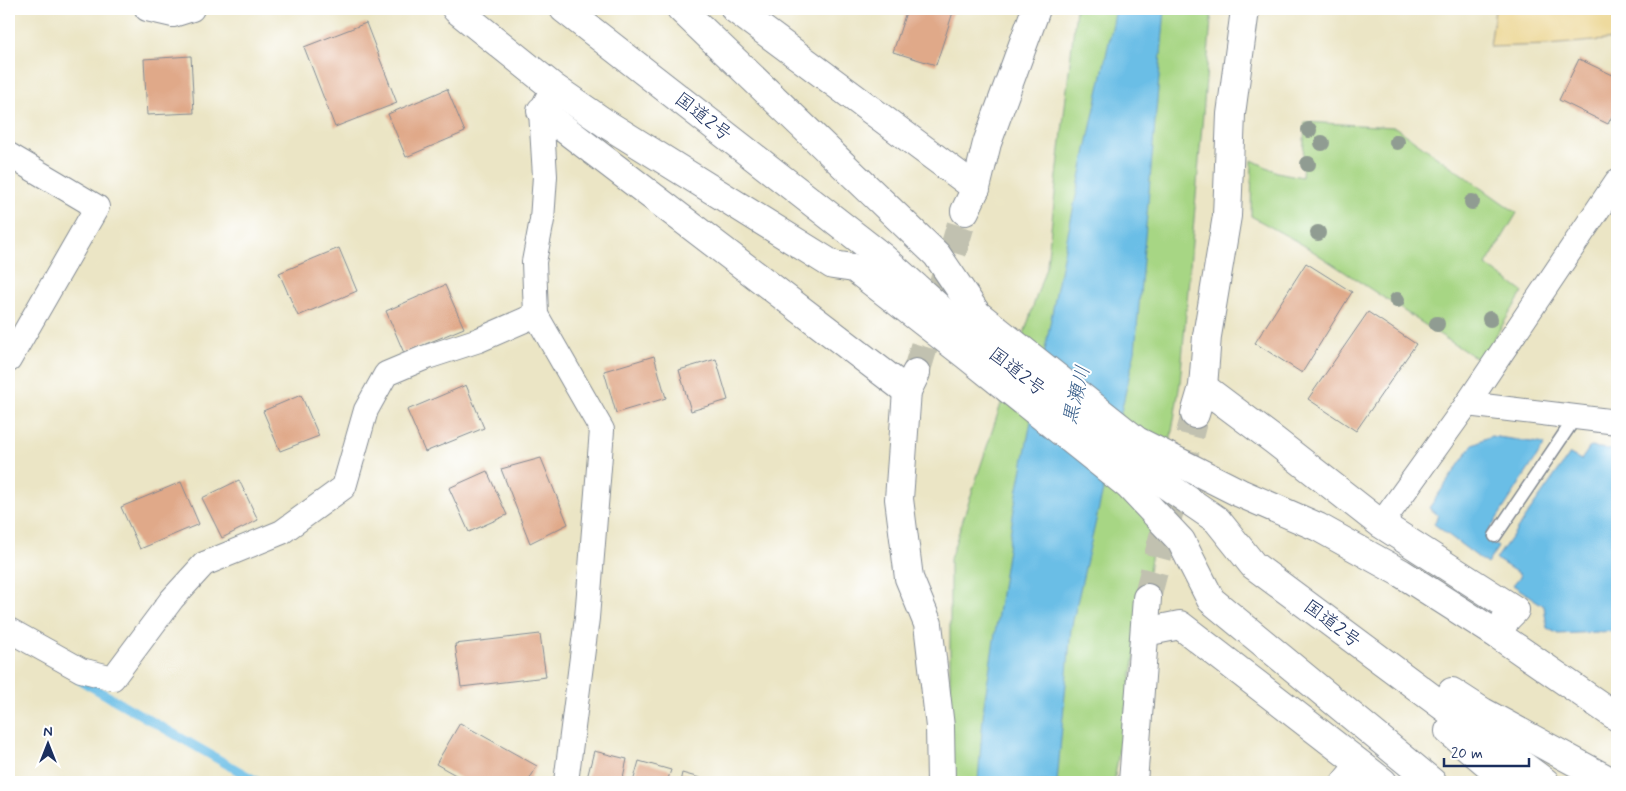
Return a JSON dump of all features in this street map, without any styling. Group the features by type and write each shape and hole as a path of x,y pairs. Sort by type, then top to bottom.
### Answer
{"main road":[{"path":"456,9 553,87 605,123 833,265 854,268 973,336"},
{"name":"国道2号","path":"564,9 882,256 973,336 1133,463 1217,520 1253,565 1545,782"},
{"path":"681,9 937,255 973,336"},
{"path":"735,9 971,200 987,143 1036,9"},
{"path":"1195,414 1203,387 1207,336 1227,216 1231,114 1245,10"},
{"path":"541,111 912,382 899,499 909,578 928,624 940,727 941,782"},
{"path":"1203,387 1381,524 1515,610 1506,619 1498,635"},
{"path":"1133,463 1240,493 1318,527 1401,573 1498,635 1617,717"},
{"path":"1133,463 1181,541 1211,600 1420,779"},
{"path":"1253,565 1508,782"},
{"path":"1253,565 1483,712 1612,782"},
{"path":"1133,782 1147,598"},
{"path":"1145,632 1180,625 1350,773 1383,782"}],"street":[{"path":"147,9 173,15 192,9"},
{"path":"553,87 541,111 545,176 542,220 534,262 536,315 602,430 587,618 566,782"},
{"path":"9,155 97,207 9,360"},
{"path":"1381,524 1467,404 1592,205 1617,181"},
{"path":"9,630 82,670 113,678 172,599 204,564 282,532 344,487 366,410 386,374 424,358 479,340 536,315"},
{"path":"1467,404 1617,422"}],"lane":[{"path":"1495,536 1575,418"}],"green space":[{"path":"1076,9 1212,9 1180,383 1114,782 950,782 950,559 1047,264"},
{"path":"1305,122 1395,127 1517,213 1486,265 1523,292 1480,361 1305,246 1251,216 1252,160 1277,172 1302,177"}],"sand":[{"path":"1495,9 1617,9 1617,39 1548,45 1490,47"}],"water":[{"name":"黒瀬川","path":"1116,9 1165,9 1135,351 1071,629 1057,782 978,782 984,705 1014,509 1062,262"},
{"path":"1491,436 1545,444 1485,537 1498,547 1487,564 1434,524 1438,515 1429,508 1473,444"},
{"path":"1590,447 1617,450 1617,631 1558,634 1547,628 1544,606 1513,585 1521,575 1496,559 1570,454 1581,460"}],"building":[{"path":"907,9 954,9 936,65 893,52"},
{"path":"366,23 397,103 335,127 304,47"},
{"path":"191,56 194,113 147,115 144,59"},
{"path":"1579,59 1617,77 1617,106 1608,124 1559,100"},
{"path":"447,89 465,132 406,157 388,114"},
{"path":"339,248 357,291 298,316 279,273"},
{"path":"1306,263 1352,292 1302,373 1255,343"},
{"path":"445,285 464,328 404,353 386,311"},
{"path":"1368,312 1416,344 1356,431 1308,399"},
{"path":"654,356 666,398 616,413 604,371"},
{"path":"716,359 728,400 691,411 679,370"},
{"path":"466,385 484,428 425,452 407,410"},
{"path":"301,395 319,436 280,451 263,411"},
{"path":"541,458 568,524 530,543 501,469"},
{"path":"487,471 507,515 469,532 449,488"},
{"path":"239,480 258,520 222,538 202,498"},
{"path":"181,482 199,524 140,549 121,507"},
{"path":"540,634 546,677 461,687 455,644"},
{"path":"460,723 537,766 528,782 468,782 436,764"},
{"path":"594,751 627,759 622,782 586,782"},
{"path":"639,761 671,770 667,782 633,782"},
{"path":"682,773 714,782 680,782"}],"waterway":[{"path":"78,679 258,782"}],"tunnel":[{"path":"916,373 965,211"},
{"path":"1147,598 1195,414"}]}
